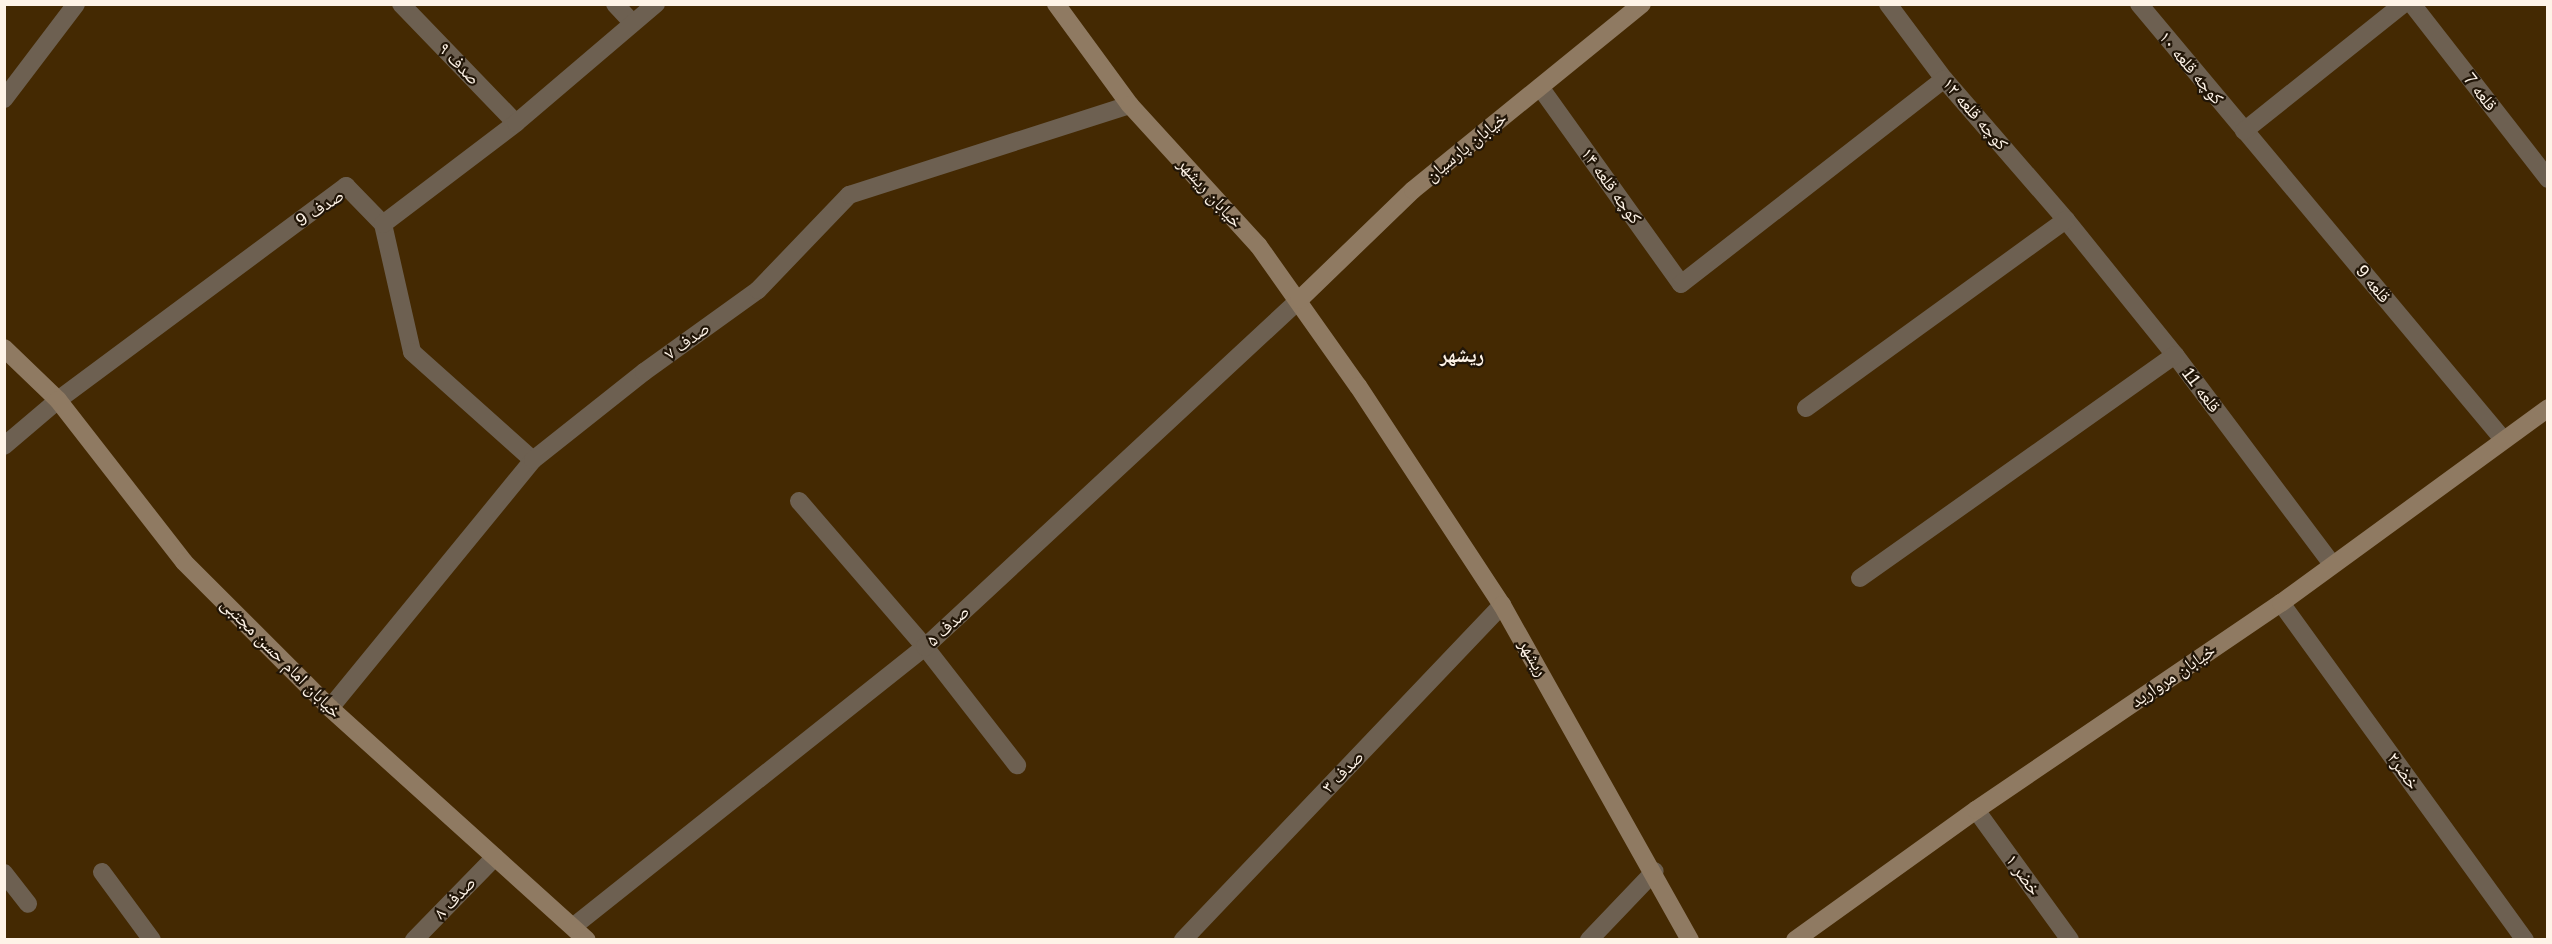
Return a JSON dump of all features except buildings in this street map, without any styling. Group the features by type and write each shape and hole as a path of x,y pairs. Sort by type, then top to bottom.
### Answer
{"street":[{"name":"صدف ۹","path":"401,4 516,123"},
{"path":"615,4 632,22"},
{"path":"533,460 412,352 383,224 516,123 632,22 656,4"},
{"name":"خیابان ریشهر","path":"1056,4 1130,105 1258,245 1358,386"},
{"name":"خیابان پارسیان","path":"1299,300 1413,190 1642,4"},
{"name":"کوچه قلعه ۱۲","path":"1888,4 1944,79 2066,220"},
{"name":"کوچه قلعه ۱۰","path":"2139,4 2244,130"},
{"path":"2244,130 2403,4"},
{"name":"قلعه 7","path":"2412,4 2547,179"},
{"path":"4,99 69,7"},
{"name":"کوچه قلعه ۱۴","path":"1540,87 1681,284 1944,79"},
{"name":"صدف ۷","path":"330,708 533,460 644,372 758,290 849,195 1130,105"},
{"name":"قلعه 9","path":"2244,130 2502,438"},
{"name":"صدف 9","path":"58,400 346,186 383,224"},
{"path":"1806,408 2066,220"},
{"name":"قلعه 11","path":"2066,220 2175,355 2331,563"},
{"name":"صدف ۵","path":"574,926 925,647 1299,300"},
{"name":"خیابان امام حسن مجتبی","path":"4,348 58,400 184,562 330,708 587,939"},
{"path":"1860,578 2175,355"},
{"name":"ریشهر","path":"1358,386 1502,605 1655,871 1690,939"},
{"path":"4,446 58,400"},
{"name":"خیابان مروارید","path":"1795,939 1976,810 2281,603 2331,563 2502,438 2547,408"},
{"path":"799,501 925,647 1017,765"},
{"name":"خضر۲","path":"2281,603 2525,939"},
{"name":"صدف ۳","path":"1183,939 1502,605"},
{"name":"خضر ۱","path":"1976,810 2070,939"},
{"name":"صدف ۸","path":"414,939 495,857"},
{"path":"1589,939 1655,871"},
{"path":"102,872 152,939"},
{"path":"4,873 28,904"}],"district":[{"name":"ریشهر","path":"1462,355"}]}
